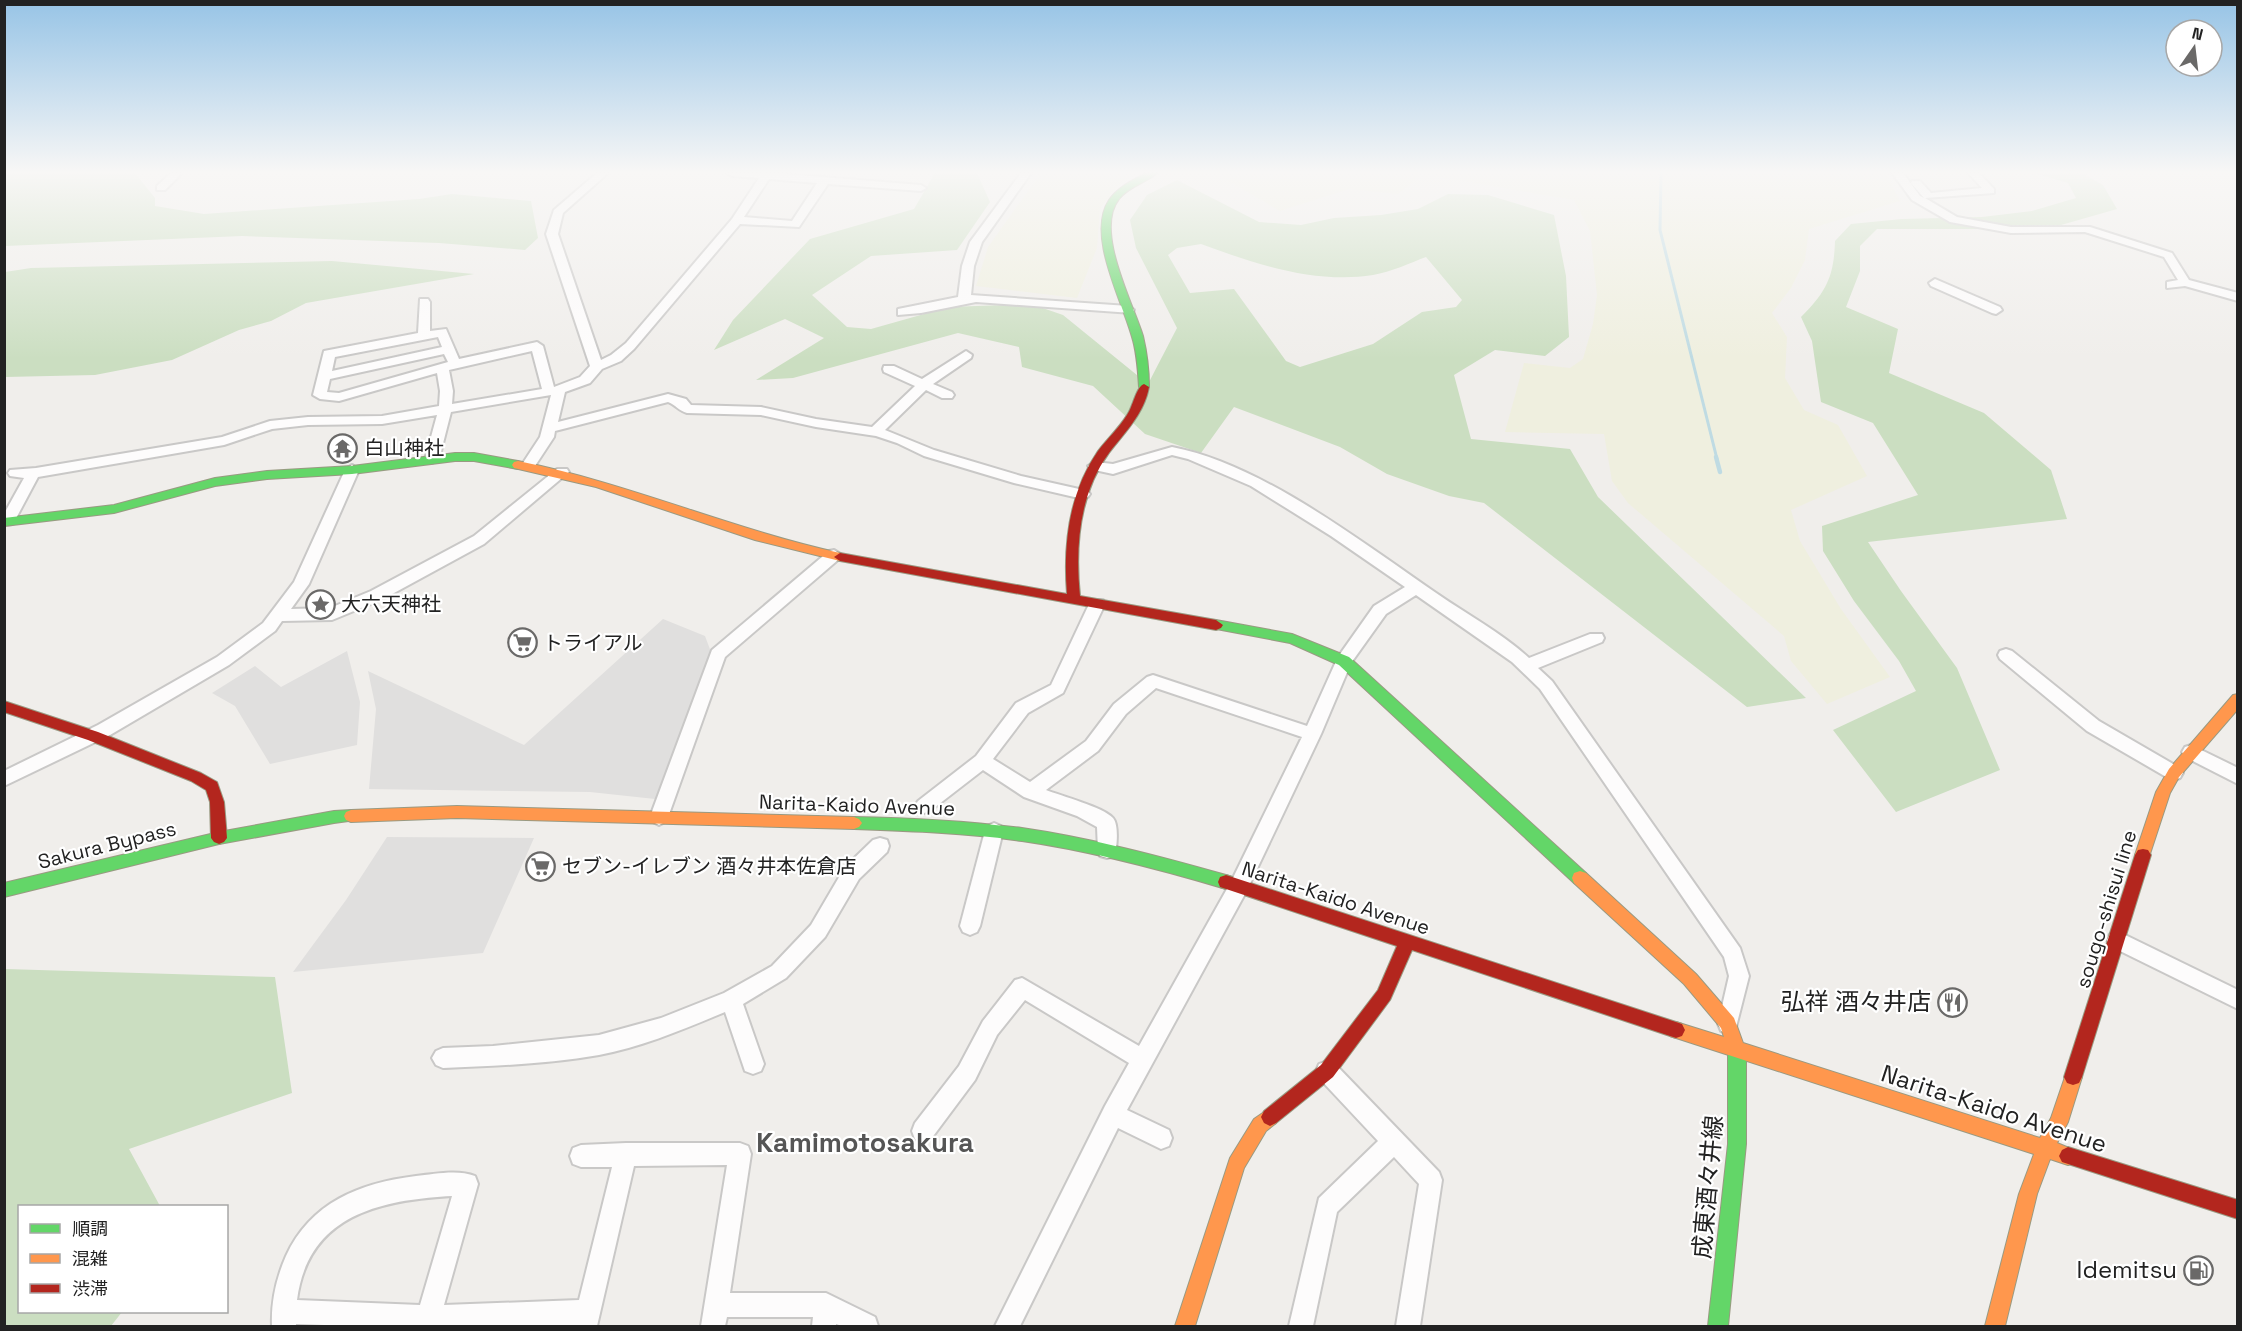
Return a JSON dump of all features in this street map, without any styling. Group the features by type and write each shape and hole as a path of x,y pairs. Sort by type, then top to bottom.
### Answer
{"main road":[{"path":"1074,600 1072,585 1075,529 1083,494 1095,466 1144,392 1143,362 1108,235"},
{"path":"6,522 114,509 215,482 267,475 352,470 432,459 474,457 562,472 790,545 834,555 1292,639 1344,661 1690,979 1728,1024 1737,1050"},
{"name":"sougo-shisui line","path":"1995,1326 2010,1260 2043,1148 2059,1122 2163,792 2174,773 2238,699"},
{"path":"4,706 93,736 196,777 212,786 217,802 219,838"},
{"name":"Narita-Kaido Avenue","path":"219,838 334,817 457,812 892,824 994,831 1107,850 1166,864 1239,886 1737,1050 2238,1210"},
{"name":"Sakura Bypass","path":"4,890 219,838"},
{"path":"1185,1326 1236,1164 1260,1125 1327,1071 1384,995 1407,942"},
{"name":"成東酒々井線","path":"1718,1326 1737,1144 1737,1050"},
{"path":"2210,1202 2238,1224"}],"street":[{"path":"552,235 597,366"},
{"path":"15,473 33,473 224,441 270,425 331,420 347,422 382,420 554,391 585,380 597,366 616,358 630,346 724,235"},
{"path":"964,299 968,266 976,242 981,235"},
{"path":"2105,235 2168,255 2185,282"},
{"path":"2171,285 2185,282 2238,297"},
{"path":"1935,283 1996,310"},
{"path":"902,312 923,311 964,299 976,298 1128,310"},
{"path":"424,302 424,335"},
{"path":"432,459 444,411 447,381 448,366 448,349 442,332 329,354 320,395 339,397 448,366 537,346 554,391 547,437 528,466"},
{"path":"324,376 448,349"},
{"path":"875,432 924,385 966,355"},
{"path":"888,369 947,395"},
{"path":"331,420 339,397"},
{"path":"549,428 669,398 681,402 687,410 761,411 816,423 875,432 902,440 929,453 951,460 1019,480 1083,494"},
{"path":"1095,466 1113,469 1164,452 1182,452 1256,483 1336,532 1526,666 1546,686 1733,954 1739,976 1728,1024"},
{"path":"4,779 93,736 223,661 269,627 301,584 352,470"},
{"path":"280,615 332,615 377,595 479,540 562,472"},
{"path":"6,522 33,473"},
{"path":"659,817 718,654 834,555"},
{"path":"1007,1326 1113,1114 1239,886 1312,734 1344,661 1380,610 1416,587"},
{"path":"924,806 982,761 1022,708 1056,689 1097,604"},
{"path":"1526,666 1596,638"},
{"path":"2006,655 2093,726 2174,773"},
{"path":"1030,792 1092,746 1120,709 1153,681 1312,734"},
{"path":"2191,752 2238,777"},
{"path":"982,761 1030,792 1083,811 1106,823 1107,850"},
{"path":"970,926 994,831"},
{"path":"443,1058 493,1056 599,1045 661,1028 732,1000 780,972 818,931 852,873 880,846"},
{"path":"2117,940 2238,1000"},
{"path":"923,1131 967,1073 990,1028 1022,987 1143,1060"},
{"path":"732,1000 753,1064"},
{"path":"1327,1071 1431,1180 1408,1326"},
{"path":"1113,1114 1161,1138"},
{"path":"1301,1326 1327,1206 1394,1141"},
{"path":"427,1322 467,1184 441,1184 352,1203 324,1221 303,1246 291,1272 283,1319 427,1322 587,1319 626,1154"},
{"path":"581,1156 740,1154 715,1316 825,1316 866,1326"}],"green space":[{"path":"5,235 537,235 538,238 525,250 439,243 242,236 5,246"},
{"path":"823,235 967,235 957,250 871,256 812,295 847,327 871,329 949,307 1031,304 1063,315 1148,384 1177,328 1136,248 1133,235 1558,235 1566,276 1569,337 1545,356 1495,350 1454,375 1471,439 1570,449 1598,497 1806,698 1747,707 1484,503 1449,496 1387,474 1340,447 1234,407 1201,453 1145,434 1093,386 1022,367 1019,347 958,333 793,378 756,380 824,338 785,319 714,350 733,320 810,239","holes":["1201,244 1264,265 1307,274 1351,277 1393,270 1426,257 1462,300 1456,307 1422,312 1373,344 1300,367 1286,361 1234,289 1190,293 1168,255 1177,248"]},
{"path":"997,235 1098,235 1097,248 1077,298 976,286 988,247"},
{"path":"1590,235 1808,235 1805,260 1791,288 1772,313 1787,337 1785,378 1804,410 1838,425 1867,476 1791,510 1800,541 1841,609 1890,677 1827,704 1791,661 1784,636 1628,503 1612,481 1604,434 1505,432 1524,363 1570,368 1583,359 1593,324 1597,295"},
{"path":"1841,235 1871,235 1860,246 1860,271 1846,307 1898,329 1889,373 1984,413 2051,470 2067,519 1868,542 1957,668 2000,770 1896,812 1833,730 1916,691 1899,661 1854,601 1823,551 1822,526 1918,495 1873,423 1821,402 1812,341 1801,317 1817,300 1827,283 1833,265 1835,241"},
{"path":"332,261 474,274 306,303 271,321 239,330 172,360 95,375 5,377 5,272 31,268"},
{"path":"5,969 275,977 292,1093 129,1149 159,1205 18,1205 18,1313 121,1313 111,1326 5,1326"}],"shaded area":[{"path":"663,619 705,636 711,652 655,799 590,792 369,789 376,709 368,671 524,745"},
{"path":"347,651 360,702 357,745 270,764 235,706 212,693 255,666 281,687"},
{"path":"387,837 534,838 483,953 293,972 346,900"}],"waterway":[{"path":"1661,235 1717,459"},
{"path":"1716,457 1720,472"}],"traffic: fast":[{"path":"1107,235 1114,270 1140,346 1144,387"},
{"path":"4,522 114,509 215,482 267,475 352,470 455,457 474,457 518,465"},
{"path":"1216,625 1292,639 1344,661 1580,878"},
{"path":"4,890 219,838 334,817 351,816"},
{"path":"854,823 958,828 1051,839 1168,865 1226,882"},
{"path":"1718,1326 1737,1144 1737,1050"}],"traffic: slow":[{"path":"518,465 600,484 759,537 840,557"},
{"path":"2143,855 2163,792 2174,773 2238,699"},
{"path":"351,816 457,812 854,823"},
{"path":"1580,878 1690,979 1728,1024 1737,1050"},
{"path":"1676,1030 2068,1156"},
{"path":"1995,1326 2028,1194 2047,1144 2059,1122 2073,1077"},
{"path":"1185,1326 1236,1164 1260,1125 1270,1117"}],"traffic: jam":[{"path":"1074,600 1073,543 1075,524 1085,486 1103,453 1134,414 1144,387"},
{"path":"840,557 1216,625"},
{"path":"4,706 93,736 196,777 212,786 217,802 219,838"},
{"path":"2073,1077 2143,855"},
{"path":"1226,882 1676,1030"},
{"path":"1270,1117 1327,1071 1384,995 1407,942"},
{"path":"2068,1156 2238,1210"}],"place":[{"name":"白山神社","path":"343,448"},
{"name":"大六天神社","path":"320,604"},
{"name":"トライアル","path":"522,643"},
{"name":"セブン-イレブン 酒々井本佐倉店","path":"541,866"},
{"name":"弘祥 酒々井店","path":"1952,1002"},
{"name":"Idemitsu","path":"2198,1270"}],"district":[{"name":"Kamimotosakura","path":"865,1143"}]}
